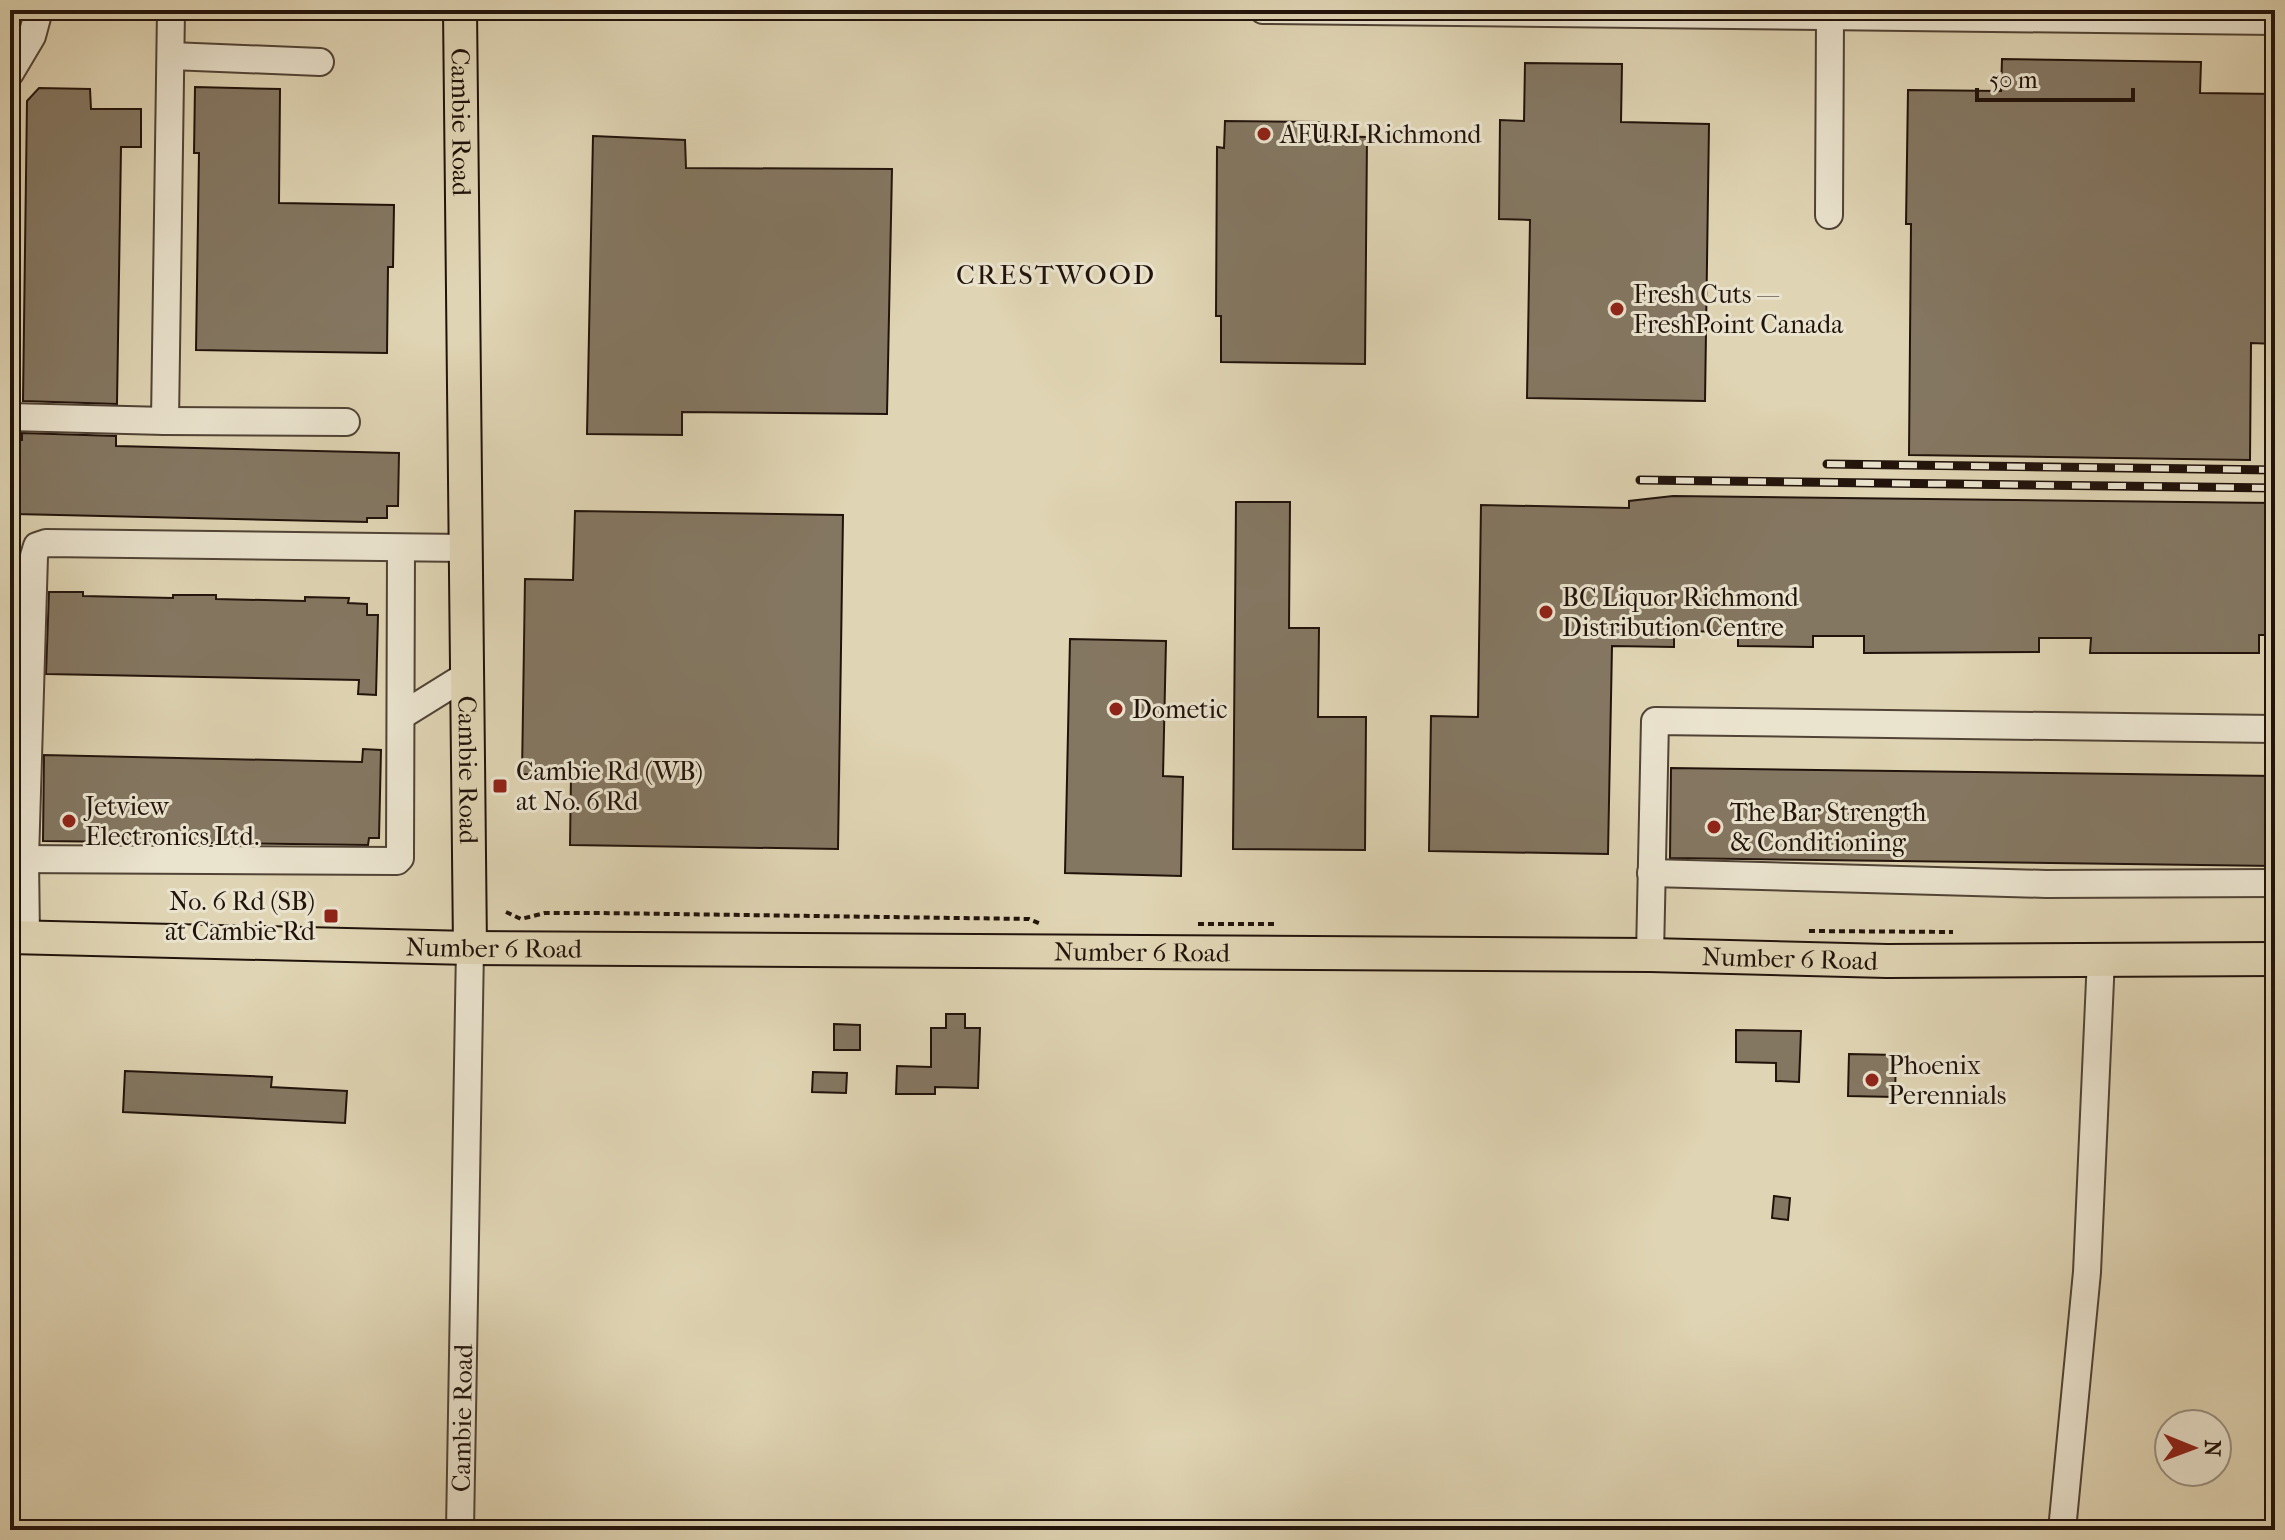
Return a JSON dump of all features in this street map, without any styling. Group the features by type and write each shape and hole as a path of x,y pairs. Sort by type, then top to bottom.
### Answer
{"main road":[{"name":"Cambie Road","path":"460,10 470,948"},
{"name":"Number 6 Road","path":"18,937 470,948 1650,955 1887,961 2275,959"}],"street":[{"path":"10,73 32,36 39,10"},
{"path":"165,421 171,10"},
{"path":"1263,10 1669,12 1830,17 2275,21"},
{"path":"1829,215 1830,17"},
{"path":"171,56 320,62"},
{"path":"10,417 346,422"},
{"path":"18,937 18,859 37,546 46,543 466,548"},
{"path":"18,859 397,861 400,858 401,548"},
{"path":"401,716 467,675"},
{"path":"1650,955 1655,721 2275,729"},
{"path":"1651,873 2046,884 2275,883"},
{"name":"Cambie Road","path":"460,1530 470,948"},
{"path":"2062,1530 2087,1272 2101,958"}],"path":[{"path":"506,912 521,919 545,913 600,913 1029,919"}],"building":[{"path":"2002,59 2201,62 2200,93 2275,94 2275,344 2251,343 2250,460 1909,455 1911,224 1906,224 1908,90 2001,91"},
{"name":"Fresh Cuts — FreshPoint Canada","path":"1525,63 1622,64 1621,122 1709,124 1705,401 1527,398 1530,220 1499,219 1500,120 1524,121"},
{"path":"195,87 280,89 279,203 394,205 393,267 388,267 387,353 196,350 199,153 194,153"},
{"path":"39,88 90,89 91,109 141,109 141,147 121,147 117,404 23,401 27,101"},
{"path":"1225,121 1320,122 1320,136 1367,137 1365,364 1221,362 1221,316 1216,316 1217,147 1224,148"},
{"path":"593,136 685,140 686,168 892,169 887,414 682,412 682,435 587,434"},
{"path":"22,433 116,436 116,446 399,453 398,506 387,506 387,518 367,518 367,522 15,514 17,440 22,440"},
{"path":"1673,496 2275,503 2275,635 2259,635 2259,653 2090,653 2091,638 2039,638 2039,652 1864,653 1864,636 1813,636 1813,647 1738,646 1738,632 1674,631 1674,647 1612,646 1608,854 1429,851 1431,716 1478,717 1481,505 1629,508 1629,501"},
{"path":"1236,502 1290,502 1289,628 1319,628 1318,717 1366,717 1365,850 1233,849"},
{"path":"575,511 843,515 838,849 570,845 571,775 522,774 525,579 573,580"},
{"path":"10,591 17,591 15,673 10,673"},
{"path":"49,592 173,598 173,595 216,595 216,599 305,601 305,597 349,598 348,603 367,604 367,615 378,615 376,695 358,694 359,680 46,674"},
{"name":"Dometic","path":"1070,639 1166,641 1163,776 1183,777 1181,876 1065,873"},
{"path":"363,749 381,750 379,838 369,838 368,845 43,841 44,755 362,762"},
{"path":"1671,768 2275,776 2275,866 1670,858"},
{"path":"946,1014 965,1014 965,1028 980,1028 978,1088 935,1087 935,1094 896,1094 897,1066 931,1067 931,1028 946,1028"},
{"path":"834,1024 860,1025 860,1050 834,1050"},
{"path":"1736,1030 1801,1031 1799,1082 1776,1081 1776,1063 1736,1062"},
{"path":"1849,1054 1896,1055 1895,1097 1848,1096"},
{"path":"125,1071 272,1077 271,1087 347,1091 345,1123 123,1112"},
{"path":"813,1072 847,1073 846,1093 812,1092"},
{"path":"1774,1196 1790,1198 1788,1220 1772,1218"}],"railway":[{"path":"1827,464 2275,470"},
{"path":"1640,480 2275,488"}],"place":[{"name":"AFURI Richmond","path":"1264,134"},
{"name":"Fresh Cuts — FreshPoint Canada","path":"1617,309"},
{"name":"BC Liquor Richmond Distribution Centre","path":"1546,612"},
{"name":"Dometic","path":"1116,709"},
{"name":"Cambie Rd (WB) at No. 6 Rd","path":"500,786"},
{"name":"Jetview Electronics Ltd.","path":"69,821"},
{"name":"The Bar Strength & Conditioning","path":"1714,827"},
{"name":"No. 6 Rd (SB) at Cambie Rd","path":"331,916"},
{"name":"Phoenix Perennials","path":"1872,1080"}],"district":[{"name":"CRESTWOOD","path":"1056,274"}]}
